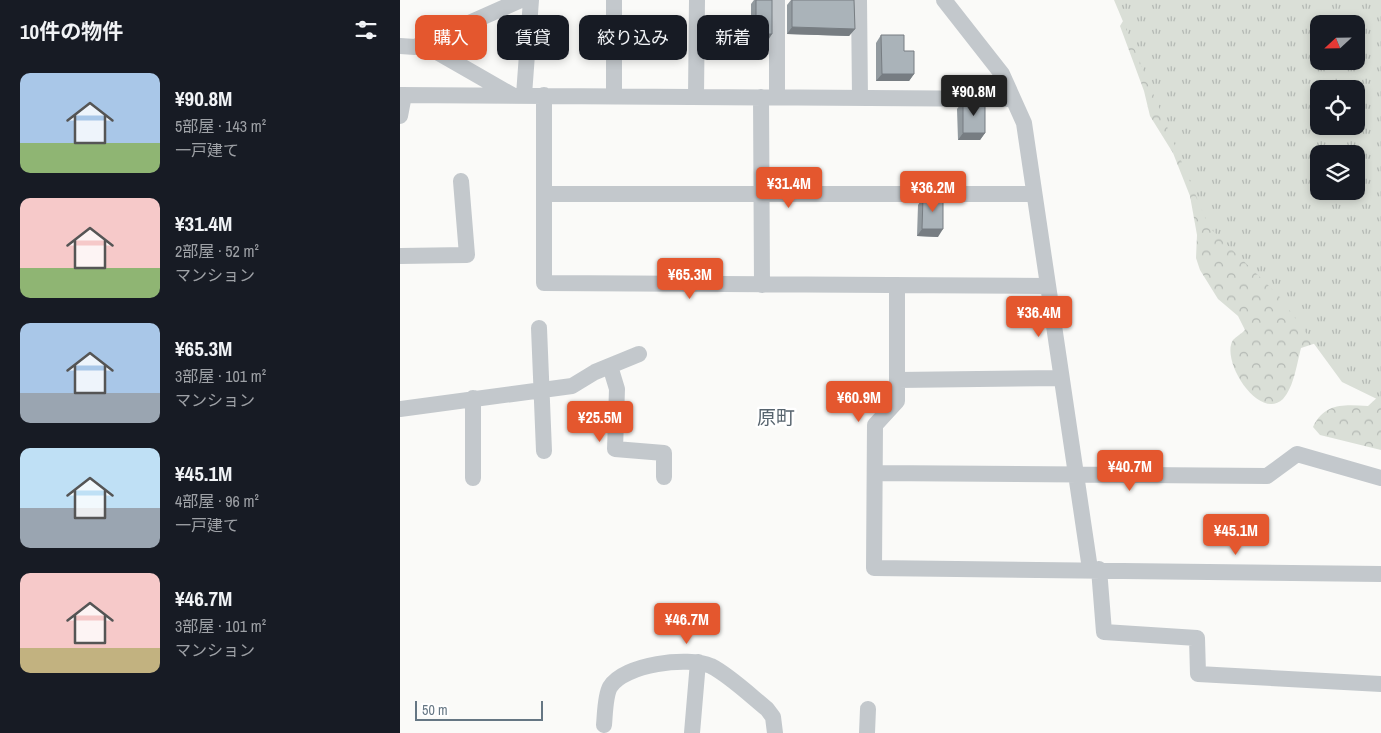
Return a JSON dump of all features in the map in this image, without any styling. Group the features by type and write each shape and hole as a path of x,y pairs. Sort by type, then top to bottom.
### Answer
{"street":[{"path":"487,15 521,0"},
{"path":"518,95 531,0"},
{"path":"614,0 614,96"},
{"path":"696,96 697,0"},
{"path":"762,284 761,194 777,0"},
{"path":"858,0 860,98"},
{"path":"944,0 1002,74 1024,123 1076,476 1095,569 1104,632 1197,638 1198,674 1381,684"},
{"path":"400,46 415,47"},
{"path":"452,60 518,95"},
{"path":"400,116 402,95 1012,99"},
{"path":"544,96 544,283 1047,286"},
{"path":"400,256 466,255 461,181"},
{"path":"544,194 1034,194"},
{"path":"897,285 897,401 874,425 874,568 1095,569 1381,574"},
{"path":"539,328 544,451"},
{"path":"400,409 572,386 595,372 639,354"},
{"path":"610,366 617,389 615,449 664,453 664,477"},
{"path":"898,380 1061,378"},
{"path":"473,398 473,478"},
{"path":"875,473 1267,476 1297,454 1381,478"},
{"path":"604,725 610,688 618,680 658,663 686,660 713,667 767,709 772,717 774,733"},
{"path":"692,733 698,662"},
{"path":"867,733 868,709"}],"green space":[{"path":"1114,0 1381,0 1381,401 1342,382 1279,296 1209,227"},
{"path":"1365,0 1381,48 1381,322 1301,348 1295,375 1287,394 1283,399 1273,404 1263,402 1253,396 1237,374 1230,349 1233,340 1245,330 1238,316 1218,299 1200,270 1196,258 1197,235 1190,196 1173,153 1150,116 1144,91 1120,26 1126,16"},
{"path":"1381,394 1381,450 1320,435 1313,427 1323,413 1330,409 1351,405 1368,406"}],"building":[{"path":"756,0 772,0 772,34 769,34 769,15 756,15"},
{"path":"792,0 854,0 855,29 792,27"},
{"path":"881,35 904,35 904,51 914,51 914,74 882,74"},
{"path":"963,101 985,101 985,133 963,133"},
{"path":"923,197 943,198 943,229 922,229"}],"district":[{"name":"原町","path":"776,417"}]}
